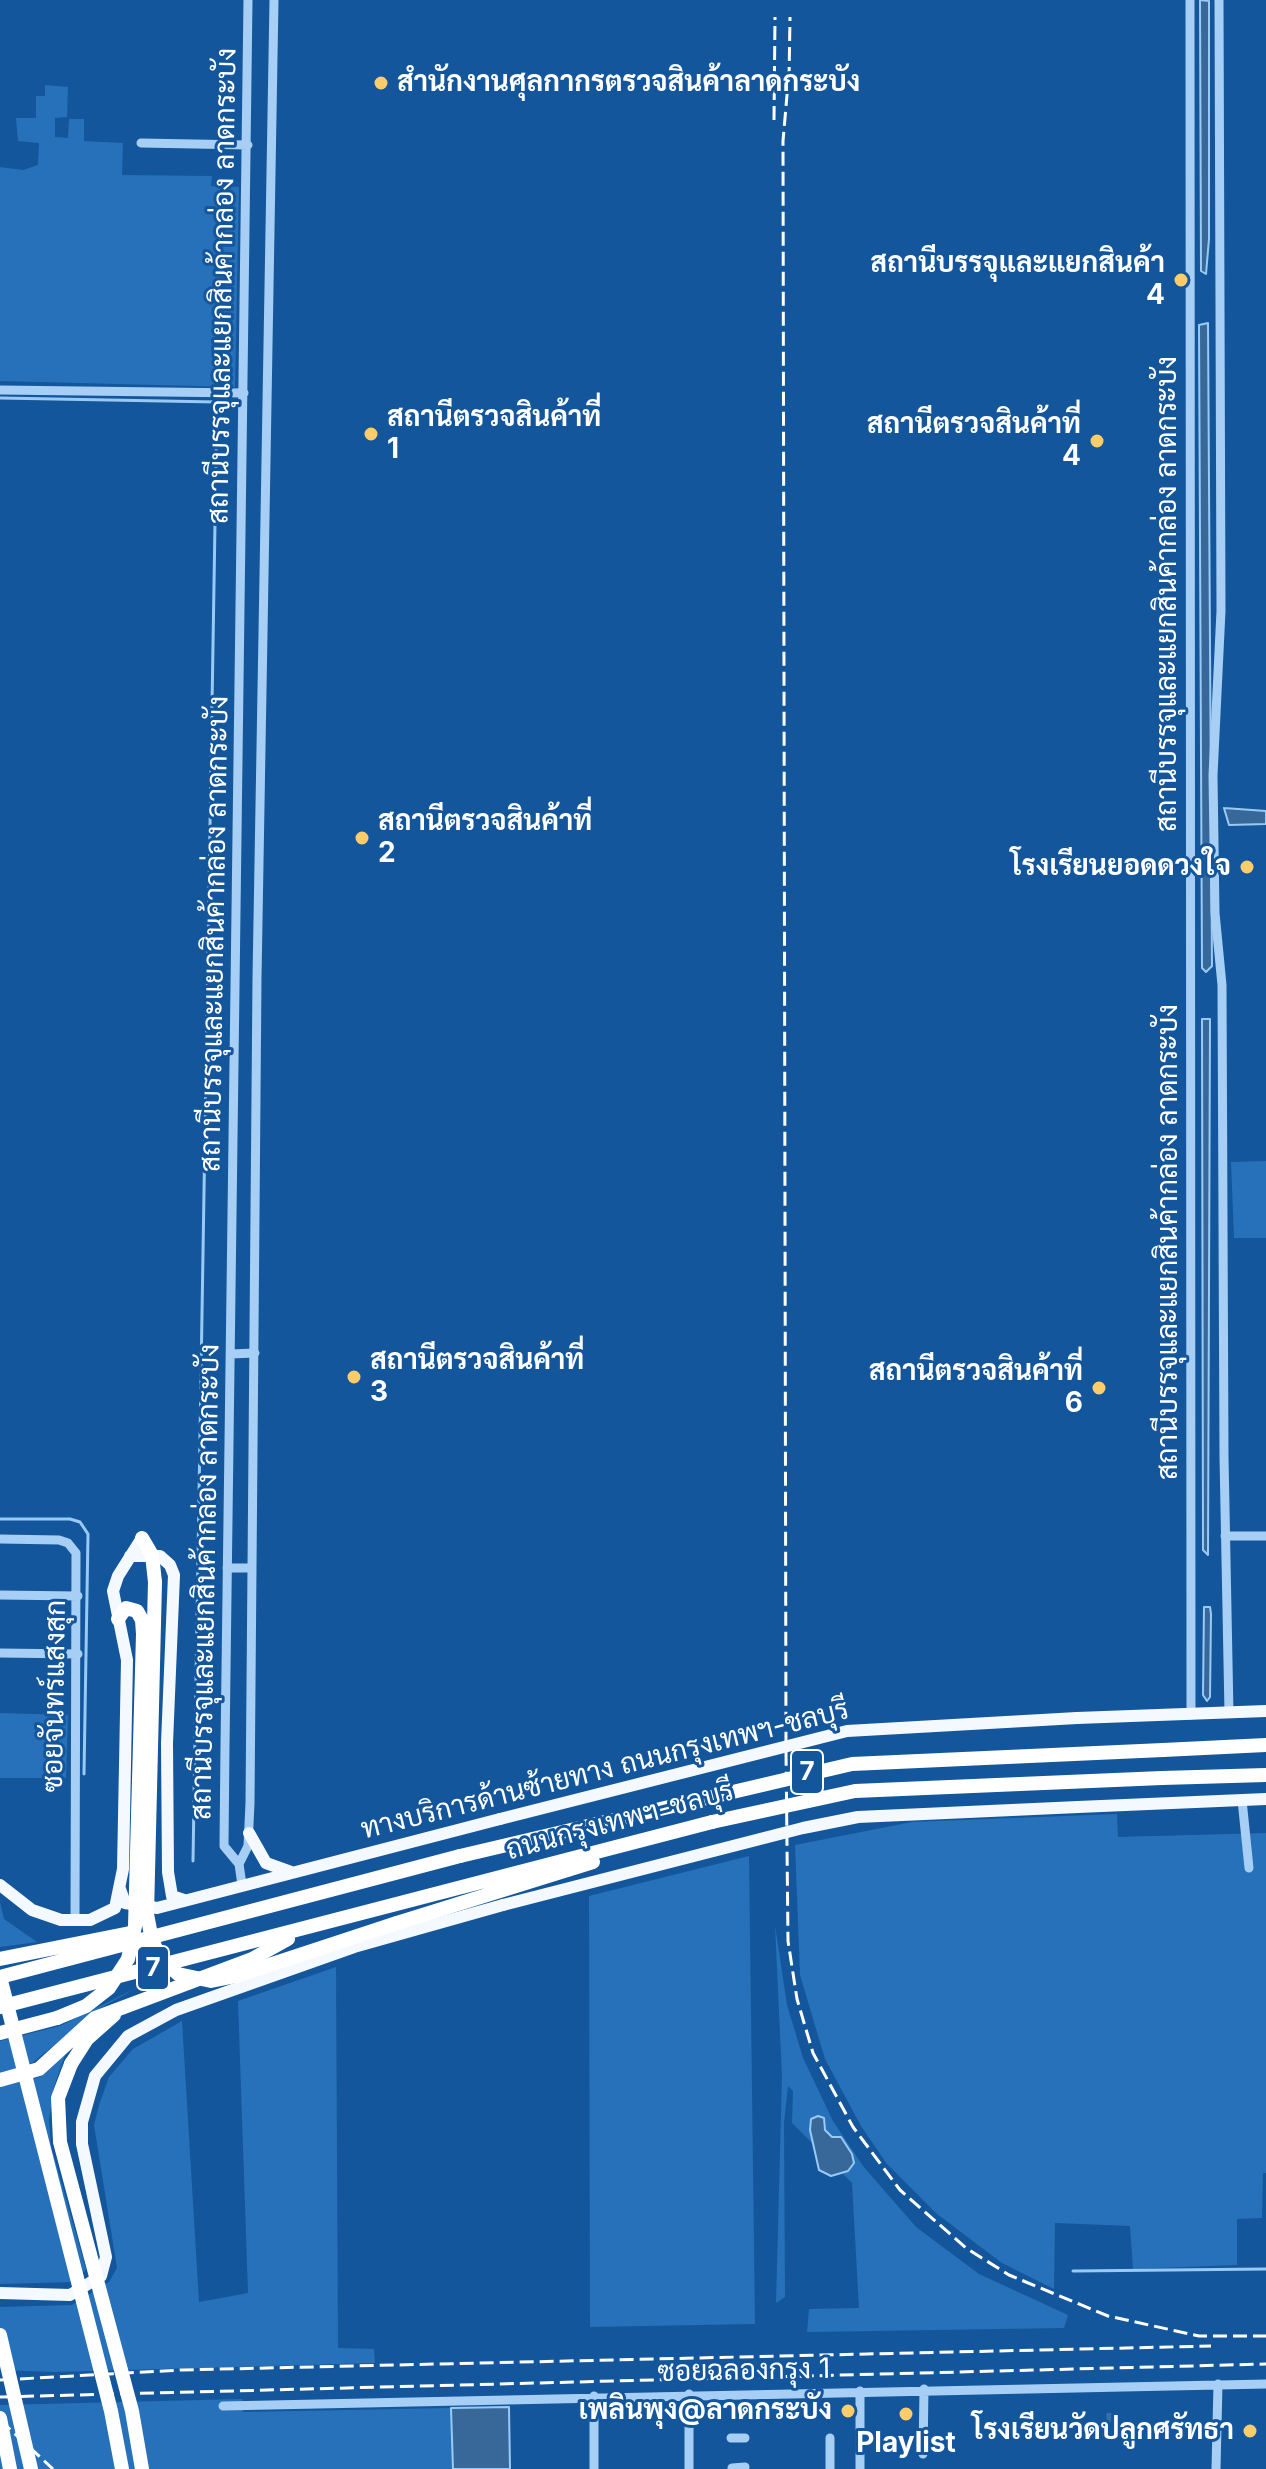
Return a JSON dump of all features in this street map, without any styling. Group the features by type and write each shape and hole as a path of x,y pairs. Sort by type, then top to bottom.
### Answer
{"highway":[{"path":"142,1538 152,1555 155,1582 147,1914 152,1940 161,1959 178,1974 211,1981 236,1976 350,1937 567,1873 649,1840"},
{"path":"0,2033 57,2018 86,2006 109,1988 128,1959 135,1926 143,1634 142,1620 137,1611 126,1608 118,1619"},
{"name":"ถนนกรุงเทพฯ-ชลบุรี","path":"0,1977 455,1857 852,1764 916,1758 1266,1745"},
{"name":"ถนนกรุงเทพฯ-ชลบุรี","path":"0,2007 649,1840 855,1791 1266,1775"},
{"path":"0,1958 126,1934 455,1857"},
{"path":"0,2080 39,2069 95,2018 252,1959 305,1928"},
{"path":"0,1977 111,2411 122,2469"},
{"path":"121,2010 87,2039 71,2064 58,2098 60,2142 132,2411 142,2469"},
{"path":"0,2335 31,2469"},
{"path":"0,2418 10,2469"}],"main road":[{"path":"0,1885 32,1910 75,1921 103,1916 115,1908 120,1889 127,1660 113,1591 142,1538"},
{"path":"130,1556 152,1555 170,1565 174,1575 167,1743 169,1888 177,1899 191,1900"},
{"name":"ทางบริการด้านซ้ายทาง ถนนกรุงเทพฯ-ชลบุรี","path":"120,1889 125,1903 132,1907 157,1908 847,1731 1266,1711"},
{"path":"0,2293 70,2295 101,2276 106,2257 82,2144 82,2122 95,2076 128,2036 176,2010 354,1947 503,1905 803,1828 858,1817 1078,1807 1243,1806 1266,1799"},
{"path":"249,1833 266,1863 282,1871 298,1873"}],"street":[{"name":"สถานีบรรจุและแยกสินค้ากล่อง ลาดกระบัง","path":"248,0 224,1846 239,1864 248,1846 249,1833 267,290 274,0"},
{"name":"สถานีบรรจุและแยกสินค้ากล่อง ลาดกระบัง","path":"1190,0 1191,1715"},
{"name":"สถานีบรรจุและแยกสินค้ากล่อง ลาดกระบัง","path":"1219,0 1221,611 1213,790 1215,913 1222,985 1229,1713"},
{"path":"141,143 248,145"},
{"path":"246,290 267,290"},
{"path":"0,390 244,393"},
{"path":"231,1354 255,1353"},
{"path":"1225,1536 1266,1536"},
{"name":"ซอยจันทร์แสงสุก","path":"0,1539 68,1543 76,1553 75,1921"},
{"path":"227,1568 252,1568"},
{"path":"0,1595 78,1596"},
{"path":"0,1653 78,1654"},
{"path":"1243,1806 1249,1868"},
{"path":"239,1864 242,1885"},
{"path":"1216,2469 1218,2384"},
{"name":"ซอยฉลองกรุง 1","path":"223,2406 1266,2384"},
{"path":"923,2454 924,2389"},
{"path":"860,2391 860,2469"},
{"path":"689,2394 689,2469"},
{"path":"594,2396 594,2469"},
{"path":"731,2438 745,2438"},
{"path":"830,2438 830,2469"},
{"path":"732,2468 745,2467"}],"shaded area":[{"path":"1200,0 1209,1 1209,239 1206,274 1201,271"},
{"path":"45,85 68,87 67,117 55,118 55,137 68,138 69,119 84,119 84,141 123,143 122,175 212,176 211,186 239,187 235,387 0,381 0,167 23,170 38,165 39,143 18,141 16,118 36,118 36,96 45,96"},
{"path":"1208,323 1212,966 1206,972 1202,968 1199,325"},
{"path":"1224,808 1266,811 1266,824 1229,825"},
{"path":"1202,1019 1210,1019 1208,1555 1203,1550"},
{"path":"1266,1161 1266,1238 1234,1238 1231,1162"},
{"path":"1204,1607 1210,1607 1211,1614 1210,1697 1207,1701 1203,1695"},
{"path":"0,1713 68,1715 66,1778 0,1778"},
{"path":"1117,1814 1118,1837 1266,1833 1266,2173 1263,2173 1262,2218 1237,2219 1237,2265 1133,2269 1130,2226 1055,2223 1054,2289 1002,2263 937,2214 887,2164 861,2126 825,2059 800,1975 795,1845 912,1822"},
{"path":"749,1856 755,2324 590,2327 589,1896"},
{"path":"0,1902 4,1919 37,1942 0,1947"},
{"path":"775,1925 787,2005 803,2058 833,2121 863,2166 916,2227 979,2274 1068,2315 1064,2328 807,2332 809,2309 859,2308 852,2183 792,2123 793,2091 788,2086 784,2123 785,2297 776,2303 782,2076"},
{"path":"336,1967 338,2348 374,2349 375,2363 55,2372 0,2370 0,2307 72,2305 109,2282 117,2268 94,2125 99,2105 109,2077 133,2049 182,2021 199,2302 248,2293 238,2001"},
{"path":"138,1987 99,2009 32,2063 0,2074 0,2041 60,2026"},
{"path":"66,2052 54,2087 49,2120 51,2146 86,2269 74,2282 0,2284 0,2086 40,2077"},
{"path":"818,2116 824,2118 825,2130 832,2137 841,2137 852,2154 854,2163 848,2171 831,2176 819,2170 810,2130 811,2119"},
{"path":"242,2399 243,2412 451,2408 453,2469 0,2469 0,2405"},
{"path":"509,2407 510,2469 453,2469 451,2408"}],"waterway":[{"path":"0,398 217,402 193,1861"},
{"path":"0,1519 70,1519 80,1522 88,1534 84,1774"},
{"path":"1073,2271 1266,2269"}],"tunnel":[{"path":"1111,2413 1111,2424"}],"railway":[{"path":"774,120 775,17"},
{"path":"789,81 790,17"},
{"path":"789,72 783,141 786,1751 788,1941 797,1999 813,2053 853,2127 900,2190 966,2248 1009,2275 1108,2316 1199,2336 1266,2336"},
{"path":"0,2380 181,2370 1211,2346"},
{"path":"0,2397 1266,2364"},
{"path":"0,2420 53,2469"}],"place":[{"name":"สำนักงานศุลกากรตรวจสินค้าลาดกระบัง","path":"381,83"},
{"name":"สถานีบรรจุและแยกสินค้า 4","path":"1181,280"},
{"name":"สถานีตรวจสินค้าที่ 1","path":"371,434"},
{"name":"สถานีตรวจสินค้าที่ 4","path":"1097,441"},
{"name":"สถานีตรวจสินค้าที่ 2","path":"362,838"},
{"name":"โรงเรียนยอดดวงใจ","path":"1247,867"},
{"name":"สถานีตรวจสินค้าที่ 3","path":"354,1377"},
{"name":"สถานีตรวจสินค้าที่ 6","path":"1099,1388"},
{"name":"เพลินพุง@ลาดกระบัง","path":"848,2411"},
{"name":"Playlist","path":"906,2414"},
{"name":"โรงเรียนวัดปลูกศรัทธา","path":"1250,2431"}]}
